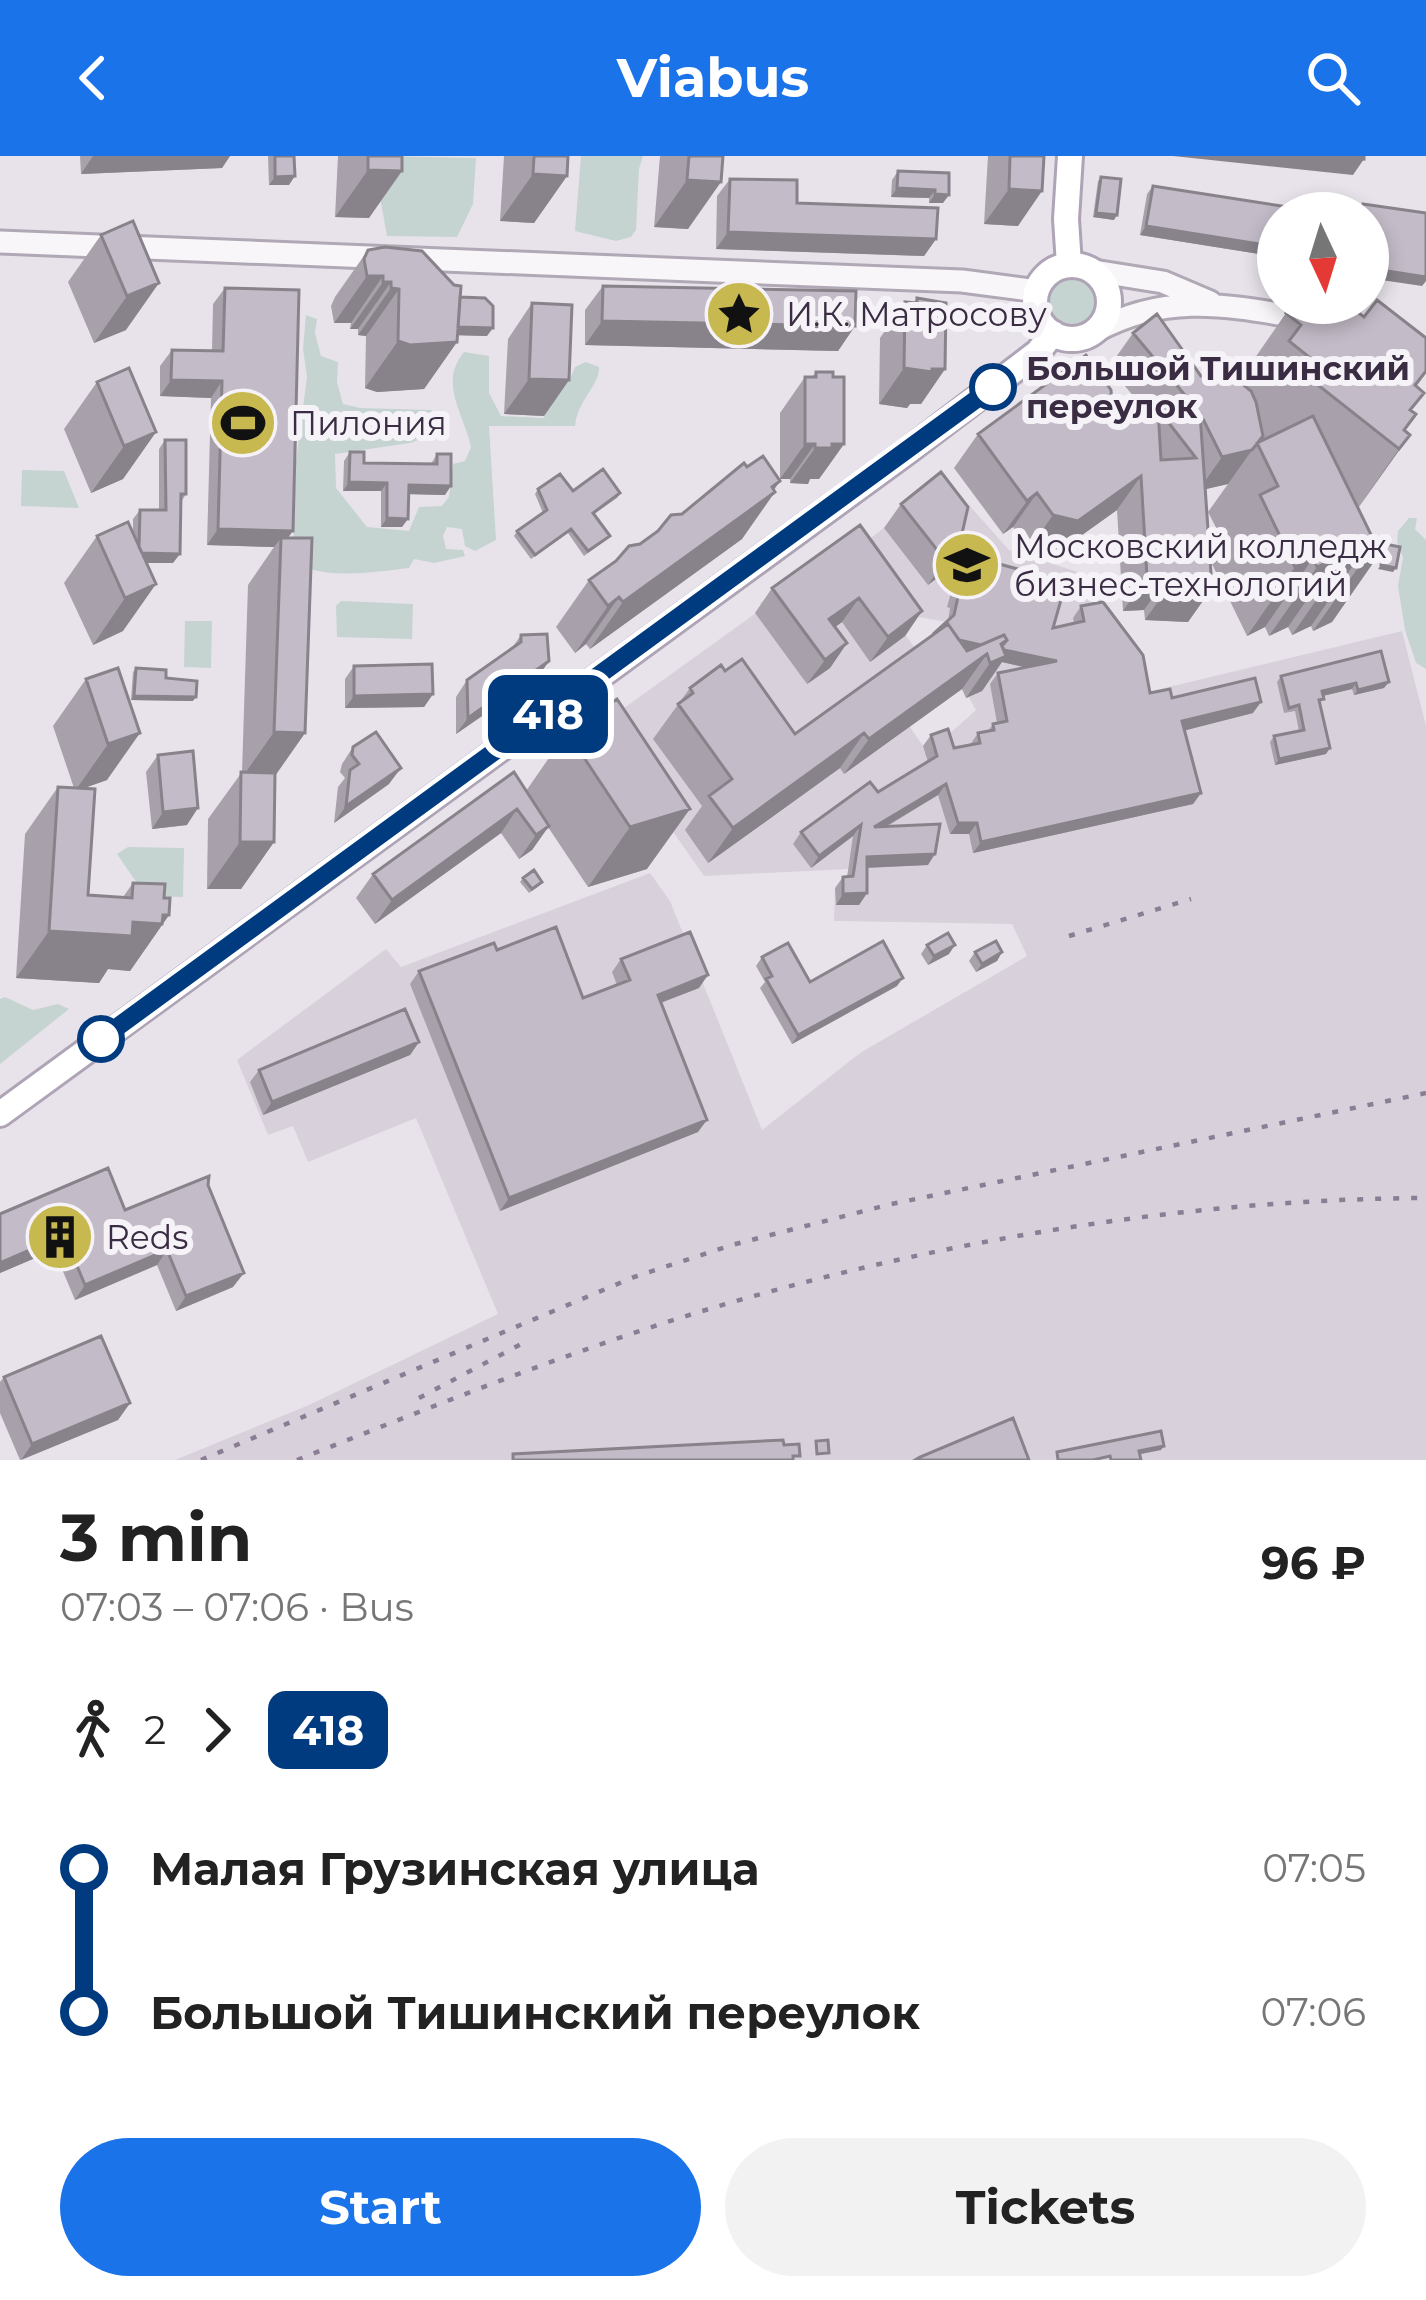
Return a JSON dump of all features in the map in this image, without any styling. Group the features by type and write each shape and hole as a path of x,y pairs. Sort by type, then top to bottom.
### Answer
{"main road":[{"path":"1070,156 1066,219 1081,268 1106,287 1109,307 1094,332 1078,338 1053,333 1038,315 1037,291 1046,276 1081,268"},
{"path":"0,1114 892,464 1038,352 1053,333"}],"street":[{"path":"0,242 962,281 1037,291"},
{"path":"1081,268 1163,282 1210,303 1257,311"},
{"path":"1094,332 1124,316 1210,303"}],"shaded area":[{"path":"382,156 476,158 473,204 457,237 387,236 380,197"},
{"path":"581,156 643,156 636,230 631,237 616,241 575,231"},
{"path":"1072,269 1094,279 1104,301 1094,323 1072,333 1050,323 1040,301 1050,279"},
{"path":"306,315 317,319 321,356 338,362 343,404 431,410 438,421 432,435 410,443 335,454 336,488 367,527 409,531 419,507 442,506 449,497 453,464 465,461 471,447 453,387 464,352 489,356 489,393 501,416 544,418 554,384 570,379 575,367 586,362 599,367 598,374 575,426 489,426 496,540 475,551 465,546 462,529 447,527 446,549 463,550 465,556 434,563 414,559 409,568 380,571 318,571 293,561 296,461 307,377"},
{"path":"22,470 64,471 79,508 21,506"},
{"path":"946,479 1009,550 1103,580 1101,611 1148,692 1402,631 1426,726 1426,1460 175,1460 309,1405 498,1314 416,1118 308,1162 293,1126 268,1135 237,1060 386,949 401,967 650,873 670,901 762,1130 860,1053 1027,956 1012,924 834,921 835,888 859,887 854,839 848,869 704,876 599,726 763,608 760,603 839,545 951,697 910,727 923,746 947,736 976,710 958,679 947,622 919,617 862,545"},
{"path":"1409,518 1417,518 1415,529 1426,540 1426,669 1416,663 1398,586 1403,557 1398,531"},
{"path":"341,601 413,604 412,639 337,637 336,606"},
{"path":"185,621 212,621 211,668 184,667"},
{"path":"128,847 184,848 183,897 146,896 117,854"},
{"path":"0,999 33,1010 58,1004 69,1009 0,1064"}],"building":[{"path":"275,156 294,156 295,176 275,177"},
{"path":"368,156 402,156 402,171 368,170"},
{"path":"534,156 568,156 567,176 533,174"},
{"path":"689,156 723,156 721,182 687,180"},
{"path":"1010,156 1044,156 1042,191 1009,189"},
{"path":"898,171 949,173 949,195 897,188"},
{"path":"1101,177 1121,179 1117,215 1096,213"},
{"path":"730,179 797,180 797,203 938,208 936,239 728,232"},
{"path":"1153,186 1257,202 1257,244 1146,226"},
{"path":"1389,208 1426,213 1426,277 1389,271"},
{"path":"133,221 159,283 127,296 101,235"},
{"path":"368,250 422,251 454,285 461,286 457,342 410,345 398,341 399,289 383,282 383,276 367,276 364,259"},
{"path":"603,286 856,291 855,326 602,321"},
{"path":"225,288 299,290 293,531 218,529 222,381 171,380 172,350 223,351"},
{"path":"460,297 485,298 493,306 493,328 458,327"},
{"path":"917,298 946,303 945,369 904,368 905,302 917,303"},
{"path":"532,303 572,305 569,380 529,379"},
{"path":"1389,309 1426,338 1426,371 1415,385 1424,393 1410,410 1416,414 1404,430 1410,435 1399,449 1304,374 1314,361 1289,341 1301,325 1389,324"},
{"path":"1157,314 1201,376 1220,373 1235,378 1256,402 1263,436 1252,450 1222,457 1200,413 1212,588 1169,586 1168,576 1147,577 1141,476 1078,521 1053,515 1037,493 1027,501 978,434 1086,355 1111,390 1112,406 1189,400 1133,333","holes":["1158,409 1196,458 1161,460"]},
{"path":"129,368 156,432 124,446 97,382"},
{"path":"816,372 844,377 844,444 832,444 832,448 805,444 805,377 816,377"},
{"path":"1313,416 1380,553 1362,562 1359,557 1340,566 1336,558 1317,567 1313,558 1295,567 1260,495 1278,486 1257,443"},
{"path":"165,440 186,440 180,554 142,553 140,510 166,510"},
{"path":"350,452 364,452 364,463 437,464 437,454 451,454 451,486 409,485 408,519 387,518 387,483 349,482"},
{"path":"763,456 780,481 772,487 775,492 623,602 619,597 608,606 589,580 629,546 658,531 671,515 682,514 744,463 747,467"},
{"path":"603,469 620,493 593,513 610,536 588,551 571,529 535,555 517,531 547,510 538,489 560,474 573,491"},
{"path":"941,472 968,507 961,538 971,541 945,560 901,504"},
{"path":"128,522 156,584 125,598 97,536"},
{"path":"860,525 922,611 888,637 859,598 829,619 847,643 825,660 772,588"},
{"path":"281,538 312,538 305,733 274,732"},
{"path":"1385,544 1400,547 1396,568 1381,565"},
{"path":"966,555 1058,580 1055,590 1063,593 1053,628 1084,621 1081,606 1103,602 1143,655 1150,693 1170,689 1172,698 1255,678 1261,702 1182,721 1201,793 981,842 977,823 958,823 946,784 874,827 940,824 935,854 867,857 867,893 843,894 843,877 853,876 861,825 819,856 801,832 870,782 878,792 937,756 931,735 948,729 954,748 980,743 978,733 1007,721 998,673 1057,661 1004,650 1004,635 981,645 959,640 948,624 933,634 954,615"},
{"path":"948,624 967,651 1004,635 1007,640 1001,644 1006,656 990,663 987,654 869,739 864,733 733,828 709,796 732,779 678,704 693,693 690,688 721,665 725,671 742,659 795,734"},
{"path":"547,634 549,661 468,718 467,680 521,642 521,635"},
{"path":"1381,651 1389,682 1358,690 1356,683 1322,691 1324,699 1319,700 1330,748 1279,759 1274,736 1304,730 1299,705 1289,708 1281,676"},
{"path":"432,664 433,694 354,696 354,666"},
{"path":"118,668 140,733 108,744 86,679"},
{"path":"136,668 166,670 166,678 197,681 196,697 134,696"},
{"path":"617,699 690,809 630,827 567,732"},
{"path":"376,732 401,768 346,806 350,770 359,764 352,755 353,747"},
{"path":"193,751 198,808 163,812 158,755"},
{"path":"241,772 275,773 274,842 240,842"},
{"path":"514,772 549,826 536,835 517,809 392,900 373,874"},
{"path":"58,787 95,789 88,895 132,898 133,883 165,884 169,915 163,915 162,924 133,922 132,936 49,931"},
{"path":"534,870 542,882 532,889 523,878"},
{"path":"556,927 583,998 630,980 621,959 690,932 708,975 658,995 707,1120 509,1198 419,971 494,943 497,950"},
{"path":"948,933 955,945 934,956 927,945"},
{"path":"883,941 903,978 798,1035 766,979 772,976 762,957 788,943 810,982"},
{"path":"996,941 1002,952 982,964 975,952"},
{"path":"405,1009 419,1042 272,1102 259,1070"},
{"path":"108,1168 125,1210 209,1176 208,1185 244,1273 186,1296 167,1250 85,1285 64,1235 0,1263 0,1214"},
{"path":"101,1336 130,1403 32,1444 4,1377"},
{"path":"1013,1418 1029,1460 915,1460 920,1457"},
{"path":"1161,1431 1164,1446 1139,1451 1141,1460 1111,1460 1110,1456 1058,1460 1057,1452"},
{"path":"783,1440 784,1445 799,1444 800,1456 793,1460 513,1460 513,1454"},
{"path":"828,1440 829,1453 817,1454 816,1441"}],"railway":[{"path":"1069,936 1191,899"},
{"path":"201,1460 634,1277 732,1245 887,1205 1426,1093"},
{"path":"297,1460 648,1328 876,1265 967,1245 1151,1216 1243,1206 1426,1198"},
{"path":"419,1398 525,1342"}],"bus line":[{"name":"418","path":"101,1039 993,387"}],"place":[{"name":"И.К. Матросову","path":"739,314"},
{"name":"Большой Тишинский переулок","path":"993,387"},
{"name":"Пилония","path":"243,423"},
{"name":"Московский колледж бизнес-технологий","path":"967,565"},
{"name":"Reds","path":"60,1237"}]}
